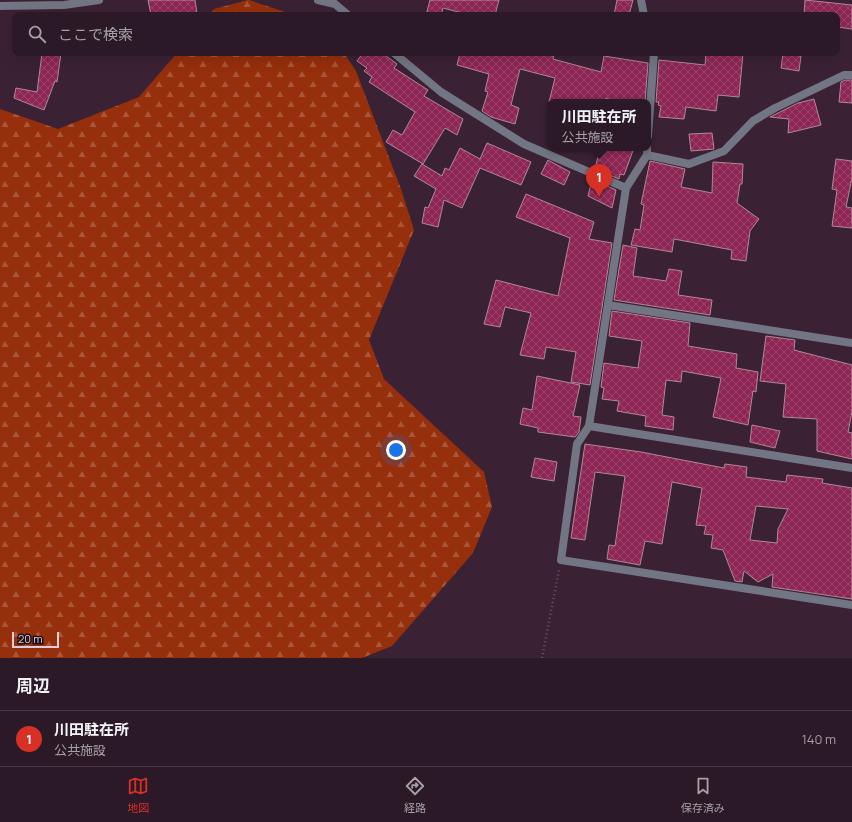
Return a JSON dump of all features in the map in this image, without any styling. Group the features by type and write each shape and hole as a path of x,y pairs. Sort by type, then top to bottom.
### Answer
{"street":[{"path":"0,6 64,5 99,0"},
{"path":"318,0 335,4 344,12"},
{"path":"641,0 643,12"},
{"path":"398,56 441,92 524,144 626,188"},
{"path":"651,99 654,56"},
{"path":"852,74 844,75 775,108 753,121 724,151 689,164 647,152 626,188 589,426 577,444 561,560 852,605"},
{"path":"608,305 852,343"},
{"path":"589,426 852,468"}],"path":[{"path":"542,658 561,560"}],"green space":[{"path":"249,0 285,12 212,12 214,9"},
{"path":"174,56 346,56 356,71 401,189 414,230 369,340 384,379 484,472 492,507 473,553 392,646 362,658 0,658 0,109 58,129 139,97"}],"building":[{"path":"148,0 195,0 197,12 150,12"},
{"path":"430,0 499,0 496,12 458,12 443,8 442,12 427,12"},
{"path":"617,0 633,0 630,12 615,12"},
{"path":"805,0 852,5 852,29 840,27 840,12 804,12"},
{"path":"42,56 61,56 57,82 55,81 44,110 14,98 16,88 37,92"},
{"path":"361,56 386,56 397,64 394,68 428,90 424,96 463,119 457,135 445,128 423,164 386,142 393,130 402,135 415,112 369,82 372,77 364,71 367,68 357,61"},
{"path":"459,56 554,56 553,59 601,72 604,56 648,63 645,99 550,99 555,78 520,69 511,105 519,108 515,124 491,117 482,111 488,92 485,91 489,74 457,65"},
{"path":"706,56 743,56 739,97 718,95 716,111 686,107 684,119 659,117 661,106 658,105 659,102 656,102 659,60 705,65"},
{"path":"783,56 801,56 799,71 781,68"},
{"path":"845,80 852,80 852,103 839,102 841,82"},
{"path":"814,99 821,125 788,133 789,119 770,117 798,103"},
{"path":"712,133 714,149 691,151 689,134"},
{"path":"487,143 531,162 521,185 480,168 462,208 444,200 438,227 422,223 425,207 428,208 436,189 414,176 422,164 442,176 445,168 449,170 460,148 480,159"},
{"path":"599,151 633,151 624,175 620,174 619,179 595,169"},
{"path":"836,159 852,161 852,178 846,207 852,208 852,228 832,226 837,190 832,189"},
{"path":"548,160 570,172 564,185 541,174"},
{"path":"650,161 685,169 681,187 712,193 713,162 743,164 742,184 740,184 737,203 759,219 750,231 746,261 731,259 732,250 674,239 672,252 631,245 635,229 640,230 644,205 641,204"},
{"path":"592,179 616,190 612,208 588,196"},
{"path":"526,194 594,222 589,239 612,243 590,385 571,382 576,352 546,347 544,359 520,355 531,313 505,307 500,327 484,324 496,280 558,296 570,238 516,217"},
{"path":"623,245 637,248 633,276 666,281 669,269 682,271 678,295 712,300 710,315 614,300"},
{"path":"612,311 690,323 688,346 737,354 736,368 758,372 756,392 753,391 748,425 713,417 721,378 682,371 681,382 666,380 662,415 674,417 673,430 645,426 646,416 617,411 619,401 602,399 604,388 601,387 604,363 638,368 642,341 609,336"},
{"path":"766,336 795,340 794,350 852,365 852,412 848,432 852,433 852,459 817,451 817,419 783,417 786,384 760,381"},
{"path":"537,376 580,385 573,416 581,417 579,432 575,437 538,432 538,428 520,424 523,408 532,410"},
{"path":"752,425 780,431 775,448 750,442"},
{"path":"585,444 641,452 724,468 725,464 747,467 746,477 786,482 787,475 823,479 822,483 852,488 852,599 772,587 773,574 758,582 744,571 742,582 735,581 723,550 711,548 713,535 704,534 706,526 696,525 702,488 672,482 662,544 645,541 640,565 607,559 609,545 615,546 625,476 595,472 585,540 571,538","holes":["756,506 788,509 778,529 777,543 750,540"]},
{"path":"535,458 557,462 554,481 531,477"}],"place":[{"name":"川田駐在所","path":"599,197"}]}
